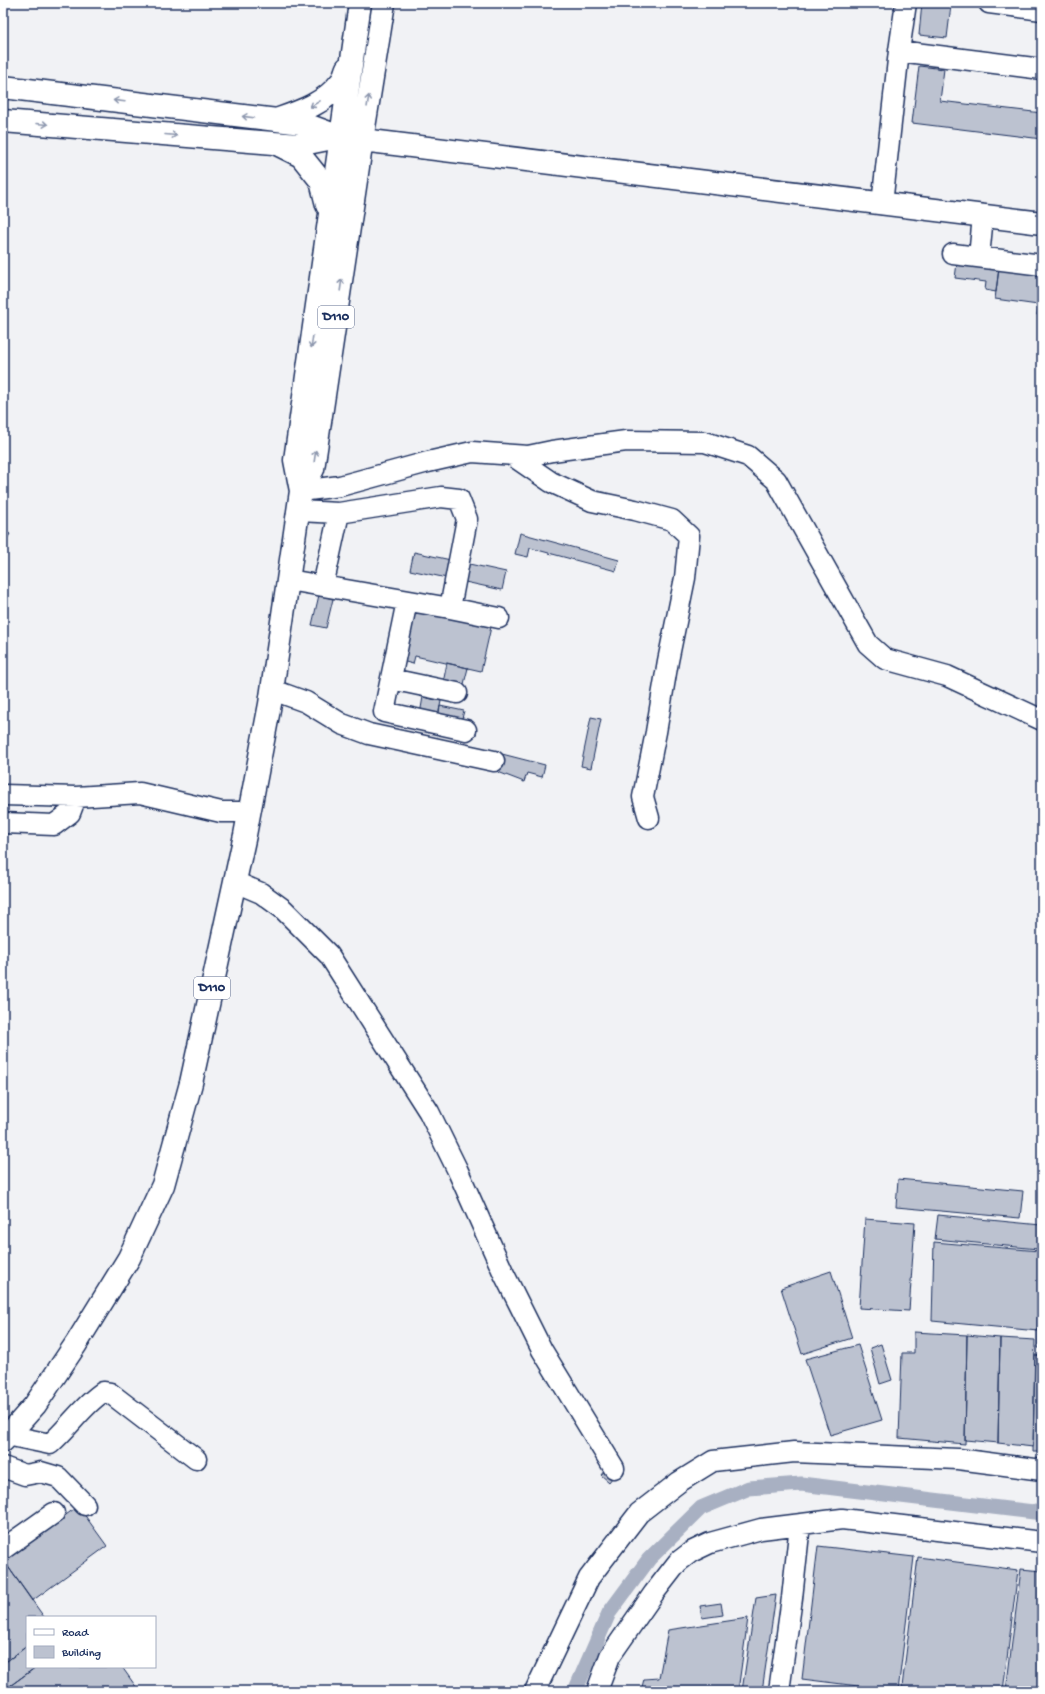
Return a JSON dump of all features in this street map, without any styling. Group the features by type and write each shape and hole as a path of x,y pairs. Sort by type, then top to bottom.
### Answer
{"main road":[{"name":"D110","path":"300,501 295,460 360,3"},
{"name":"D110","path":"5,1438 34,1405 76,1344 129,1258 163,1185 191,1083 235,882 273,690 300,501 313,469 384,3"},
{"path":"275,120 310,108 323,99 342,82 352,51"},
{"path":"3,87 302,123 340,137 362,140 882,204 1042,222"},
{"path":"3,121 298,145 340,137"},
{"path":"275,143 301,156 322,181 329,218"}],"street":[{"path":"882,204 899,51 906,3"},
{"path":"989,3 1042,10"},
{"path":"899,51 1042,69"},
{"path":"979,258 983,216"},
{"path":"953,254 1042,265"},
{"path":"300,501 340,486 428,462 472,452 528,456 552,451 626,441 705,442 748,456 776,480 868,644 885,659 947,676 1042,720"},
{"path":"513,456 551,482 592,501 672,520 689,536 685,578 643,797 649,818"},
{"path":"300,501 339,513 441,497 459,499 467,519 450,608"},
{"path":"323,586 339,513"},
{"path":"289,580 407,600 499,618"},
{"path":"407,600 384,712 466,730"},
{"path":"391,679 457,693"},
{"path":"273,690 306,702 342,724 369,734 494,762"},
{"path":"3,795 76,797 140,793 221,812 249,812"},
{"path":"3,822 54,825 70,813 76,797"},
{"path":"235,882 261,894 283,909 330,955 429,1112 457,1169 504,1274 542,1350 614,1468"},
{"path":"5,1438 50,1444 61,1434 91,1399 103,1392 110,1393 196,1459"},
{"path":"534,1691 589,1578 634,1519 639,1513 679,1482 713,1461 794,1452 958,1459 1042,1470"},
{"path":"3,1467 25,1475 41,1472 58,1478 85,1505"},
{"path":"3,1549 54,1513"},
{"path":"597,1691 610,1656 678,1562 691,1552 710,1543 760,1529 842,1519 1042,1542"},
{"path":"779,1691 792,1598 800,1524"}],"building":[{"path":"922,3 951,5 947,38 919,35"},
{"path":"919,66 944,69 940,101 1042,113 1042,139 912,123"},
{"path":"957,263 999,268 996,292 985,290 986,282 955,278"},
{"path":"999,268 1042,274 1038,305 995,299"},
{"path":"1042,277 1042,315 1037,315"},
{"path":"3,530 10,534 3,545"},
{"path":"520,533 619,560 616,571 530,548 528,557 515,554"},
{"path":"414,552 506,572 502,590 410,570"},
{"path":"319,595 333,599 326,628 312,625"},
{"path":"409,609 491,627 481,671 415,656 413,664 398,660"},
{"path":"447,663 468,668 463,688 443,683"},
{"path":"423,697 441,701 438,717 420,714"},
{"path":"440,706 464,711 461,722 438,717"},
{"path":"591,717 601,719 591,768 581,766"},
{"path":"502,754 545,765 542,777 527,773 524,782 498,772"},
{"path":"898,1179 1023,1191 1020,1218 896,1207"},
{"path":"938,1215 1041,1225 1038,1249 935,1239"},
{"path":"865,1219 915,1223 909,1311 859,1308"},
{"path":"934,1242 1039,1251 1038,1331 932,1321"},
{"path":"1039,1251 1042,1251 1042,1348 1038,1348"},
{"path":"831,1271 852,1338 802,1354 781,1288"},
{"path":"914,1332 967,1335 965,1444 899,1438 902,1353 914,1353"},
{"path":"967,1335 1000,1338 998,1443 965,1440"},
{"path":"1000,1338 1035,1340 1033,1447 998,1443"},
{"path":"881,1344 892,1380 880,1384 870,1348"},
{"path":"858,1345 882,1420 830,1435 805,1359"},
{"path":"1035,1355 1042,1356 1042,1452 1033,1452"},
{"path":"608,1466 616,1473 609,1482 601,1475"},
{"path":"78,1506 107,1546 32,1601 4,1561"},
{"path":"818,1546 914,1557 898,1691 802,1679"},
{"path":"918,1557 1018,1570 1003,1691 938,1691 902,1687"},
{"path":"4,1561 43,1616 26,1616 26,1647 3,1664"},
{"path":"1021,1569 1042,1571 1042,1691 1006,1691"},
{"path":"776,1595 762,1691 742,1691 756,1598"},
{"path":"721,1603 723,1615 702,1618 700,1606"},
{"path":"748,1618 738,1691 641,1691 644,1679 659,1678 668,1630"},
{"path":"26,1647 26,1668 35,1668 3,1691 3,1664"},
{"path":"35,1668 123,1668 139,1691 3,1691"}],"waterway":[{"path":"575,1691 609,1613 649,1559 701,1508 749,1488 801,1484 1042,1513"}]}
